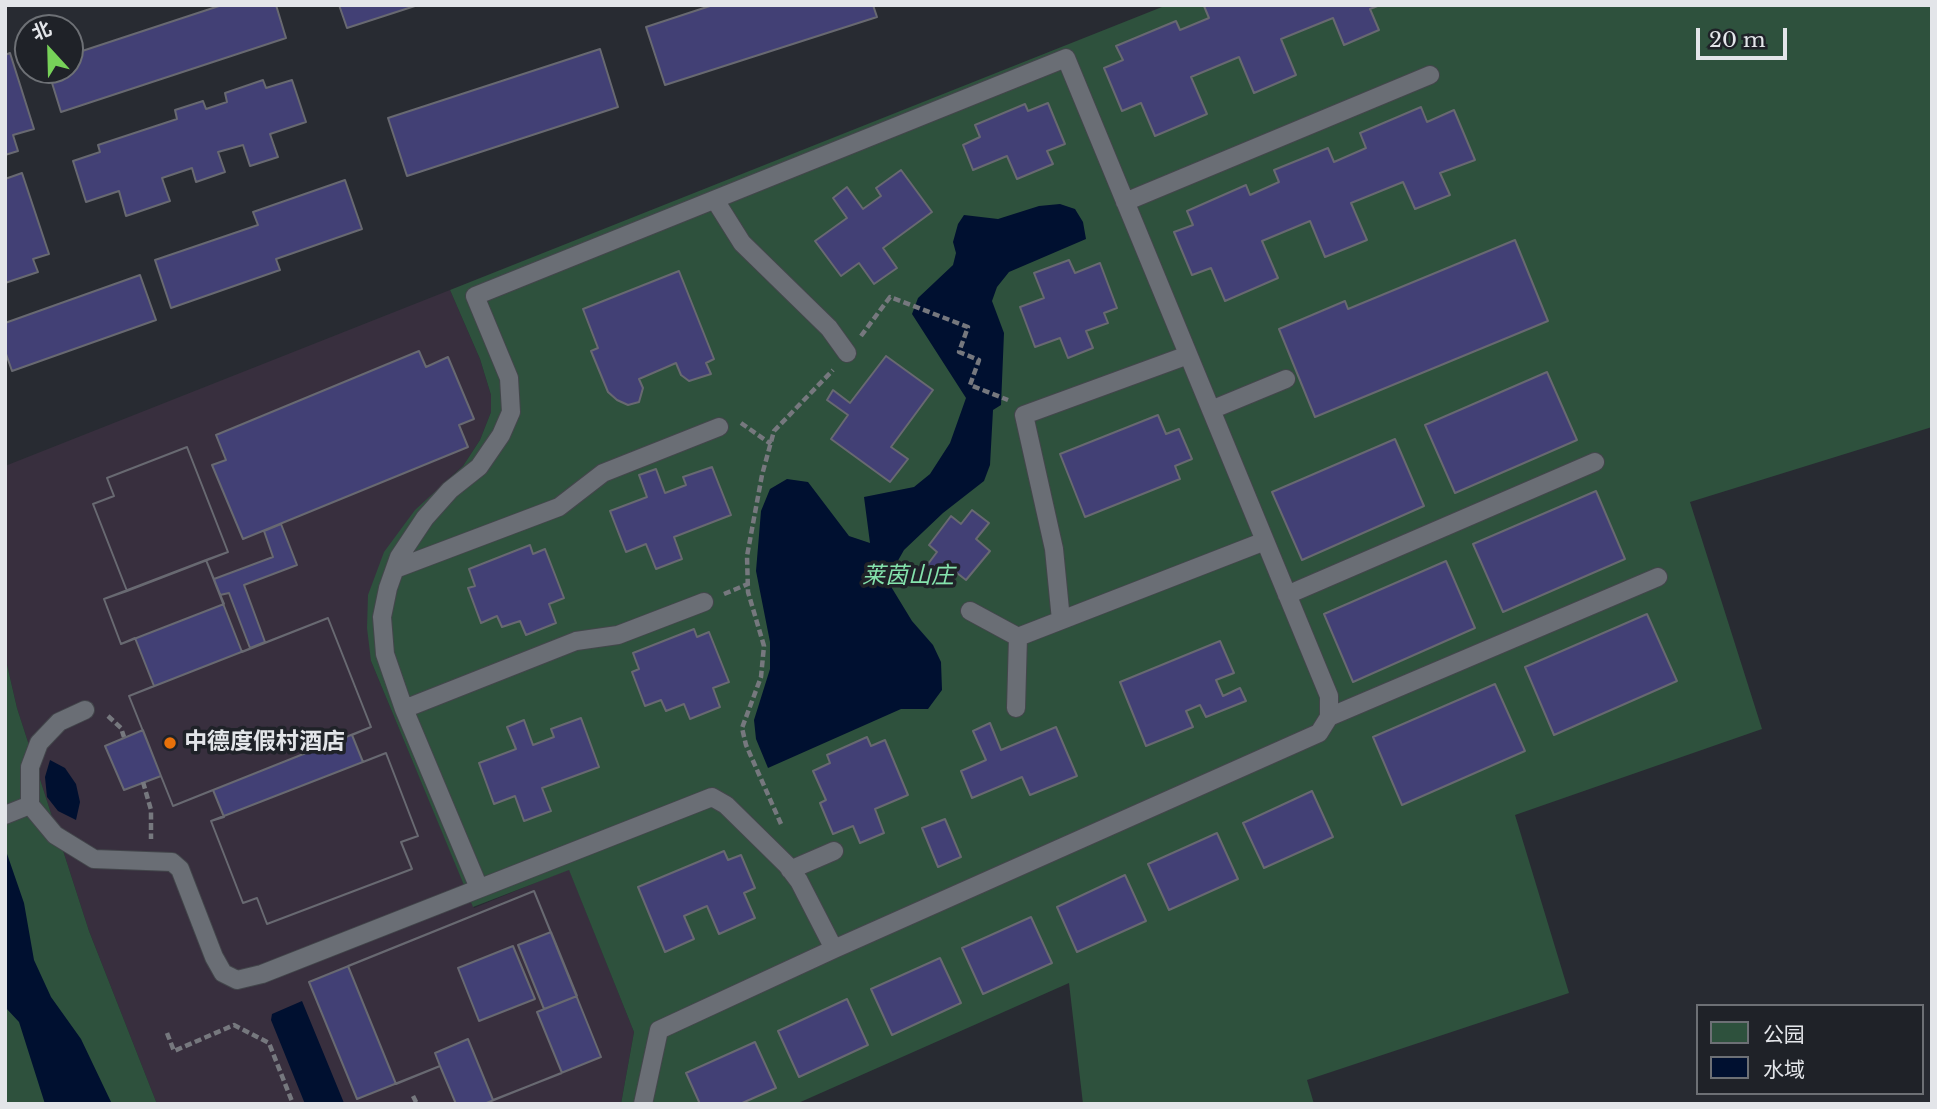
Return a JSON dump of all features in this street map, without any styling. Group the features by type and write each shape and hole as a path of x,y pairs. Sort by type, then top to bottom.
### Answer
{"lane":[{"path":"479,888 404,709 385,654 382,617 395,569 425,518 450,490 479,467 501,435 510,412 509,378 475,296 1066,58 1329,696 1329,718"},
{"path":"1125,202 1430,75"},
{"path":"715,200 742,243 829,328 848,353"},
{"path":"1061,620 1054,549 1024,415 1188,355"},
{"path":"1211,410 1286,379"},
{"path":"395,569 559,507 603,473 719,427"},
{"path":"1287,596 1595,462"},
{"path":"1018,637 1265,541"},
{"path":"643,1104 659,1030 834,948 1319,733 1329,718 1658,577"},
{"path":"404,709 576,640 618,635 704,602"},
{"path":"970,611 1018,637"},
{"path":"1016,708 1018,637"},
{"path":"85,710 59,722 39,743 30,767 30,805 55,835 94,859 172,862 180,869 214,957 223,973 237,980 262,974 712,797 726,805 790,870 834,948"},
{"path":"5,816 30,805"},
{"path":"790,870 834,851"}],"path":[{"path":"773,850 784,831 746,745 742,728 761,677 764,646 748,592 747,556 774,431 810,397 848,353 890,297 968,327 959,352 979,360 970,385 1010,400"},
{"path":"719,427 741,423 771,443"},
{"path":"142,782 151,810 150,861"},
{"path":"167,1032 174,1051 234,1026 269,1043 293,1104"},
{"path":"414,1096 417,1104"}],"shaded area":[{"path":"450,290 480,359 491,395 491,412 480,440 463,466 442,484 371,661 474,908 569,869 634,1032 621,1104 157,1104 89,931 17,708 5,656 5,466"}],"green space":[{"name":"莱茵山庄","path":"1167,5 1932,5 1932,427 1690,502 1762,729 1515,815 1569,993 1307,1080 1314,1104 1083,1104 1069,983 796,1104 621,1104 634,1032 569,870 473,907 371,661 367,628 368,595 384,552 415,510 463,466 480,440 491,412 491,395 480,359 450,290"},
{"path":"5,656 17,708 89,931 157,1104 5,1104"}],"water":[{"path":"1060,204 1075,209 1083,222 1086,239 1009,272 997,287 992,301 1004,333 1001,405 993,410 990,465 984,481 943,513 904,550 887,580 912,621 933,645 941,662 942,690 928,709 901,709 768,768 756,739 754,720 770,669 770,642 756,571 761,511 770,489 787,479 808,482 849,536 870,543 864,497 914,487 930,474 950,443 966,398 912,314 918,298 953,265 956,253 953,242 958,224 964,215 998,219 1039,206"},
{"path":"50,760 65,768 76,784 80,802 76,820 58,811 47,797 45,777"},
{"path":"5,848 24,903 34,960 51,997 81,1039 112,1104 45,1104 19,1022 5,1007"},
{"path":"302,1001 344,1103 305,1104 271,1020 272,1014"}],"building":[{"path":"222,5 276,5 286,38 61,112 52,84 84,84 84,50"},
{"path":"339,5 418,5 347,28"},
{"path":"713,5 873,5 877,17 665,85 646,27"},
{"path":"1206,5 1380,5 1370,9 1379,30 1344,45 1333,18 1281,39 1296,75 1254,93 1239,57 1191,77 1207,114 1155,136 1141,103 1122,111 1104,68 1123,60 1116,46 1176,21 1180,30 1209,18 1204,6"},
{"path":"600,49 618,107 407,176 388,118"},
{"path":"10,53 14,66 14,84 20,84 34,129 13,135 18,151 5,155 5,55"},
{"path":"263,80 266,88 292,80 306,122 270,134 278,157 250,166 243,145 218,152 225,172 196,182 192,168 162,178 170,201 126,216 119,191 86,202 73,161 100,152 98,145 177,119 175,110 203,101 206,109 227,102 225,93"},
{"path":"1048,103 1065,144 1047,151 1053,164 1017,179 1007,156 973,170 963,145 980,137 975,125 1025,104 1028,111"},
{"path":"1421,107 1427,122 1454,110 1475,160 1440,173 1450,195 1415,209 1403,182 1351,203 1367,240 1325,257 1310,221 1262,241 1278,278 1225,301 1211,268 1192,275 1174,232 1193,225 1187,211 1246,185 1250,195 1279,182 1274,170 1328,148 1334,162 1366,148 1360,133"},
{"path":"901,170 932,212 883,248 897,268 874,284 859,263 841,276 815,241 847,218 833,198 847,187 863,209 881,196 876,188"},
{"path":"22,173 49,254 33,259 38,272 5,283 5,179"},
{"path":"345,180 362,229 276,259 280,270 171,308 155,260 258,225 253,212"},
{"path":"1515,240 1548,321 1315,417 1279,329 1345,301 1348,309"},
{"path":"1069,260 1075,273 1100,263 1117,308 1104,313 1108,323 1086,331 1093,348 1068,358 1060,338 1035,347 1020,307 1044,298 1034,273"},
{"path":"679,271 714,359 706,363 711,374 689,381 681,375 676,363 639,379 643,388 639,402 628,405 608,392 591,351 598,348 583,309"},
{"path":"140,275 156,320 12,371 5,351 5,323"},
{"path":"419,351 426,367 448,357 474,419 459,425 468,447 243,539 212,465 226,460 216,435"},
{"path":"886,356 933,390 891,447 908,459 890,482 831,439 848,415 827,400 833,390 850,403"},
{"path":"1547,372 1577,440 1455,493 1425,425"},
{"path":"1158,415 1166,434 1179,429 1192,459 1175,466 1180,479 1085,517 1060,454"},
{"path":"1395,439 1424,506 1302,560 1272,492"},
{"path":"187,447 228,552 206,560 242,652 328,618 371,727 352,735 363,762 386,753 418,836 401,842 412,869 267,924 257,898 243,903 211,821 224,817 213,790 173,806 129,696 154,686 135,638 121,644 104,599 127,591 93,504 114,496 107,478"},
{"path":"187,447 228,552 127,591 93,504 114,496 107,478"},
{"path":"712,467 731,515 674,537 682,559 656,569 646,544 626,552 610,511 647,497 639,475 656,469 665,493 686,485 683,477"},
{"path":"1596,491 1625,559 1503,612 1473,544"},
{"path":"972,510 989,523 976,539 990,551 966,580 944,563 932,579 922,572 937,552 929,545 951,516 961,524"},
{"path":"281,524 297,565 244,585 265,642 250,648 229,593 220,595 214,579 273,557 264,531"},
{"path":"530,545 533,554 545,549 564,598 549,604 556,623 526,635 520,621 502,627 497,616 481,623 468,588 475,586 469,569"},
{"path":"206,560 224,604 121,644 104,599"},
{"path":"1446,561 1475,628 1353,682 1324,614"},
{"path":"1647,614 1677,681 1554,735 1525,667"},
{"path":"328,618 371,727 173,806 129,696"},
{"path":"694,629 697,637 709,632 729,682 713,688 720,707 690,719 684,704 666,711 661,700 645,706 632,672 639,669 633,653"},
{"path":"1220,641 1234,673 1216,680 1223,696 1240,688 1246,701 1206,717 1200,705 1186,711 1193,727 1146,746 1120,682"},
{"path":"1495,684 1525,751 1402,805 1373,737"},
{"path":"581,718 599,767 542,788 551,811 524,821 515,796 494,804 479,763 516,749 507,727 524,720 533,745 554,737 551,729"},
{"path":"990,723 1001,750 1056,727 1077,776 1030,795 1022,777 972,798 961,771 986,760 973,731"},
{"path":"143,730 161,776 124,790 105,746"},
{"path":"867,737 871,746 885,740 908,795 875,809 884,833 860,843 853,826 833,834 820,803 826,800 813,771 830,763 827,755"},
{"path":"386,753 418,836 401,842 412,869 267,924 257,898 243,903 211,821"},
{"path":"1312,791 1333,837 1264,868 1243,823"},
{"path":"945,819 961,857 938,867 922,828"},
{"path":"1217,833 1238,879 1169,910 1148,864"},
{"path":"724,851 728,860 741,855 755,888 744,893 755,918 719,934 707,906 684,916 694,939 665,952 638,887"},
{"path":"1125,875 1146,921 1077,952 1057,907"},
{"path":"534,891 601,1057 484,1104 456,1104 440,1066 357,1099 309,982"},
{"path":"534,891 577,996 537,1012 562,1073 493,1100 468,1039 435,1053 440,1066 396,1084 348,966"},
{"path":"1031,917 1052,963 983,994 962,948"},
{"path":"551,932 577,996 544,1009 518,945"},
{"path":"513,946 535,999 479,1021 458,968"},
{"path":"940,958 961,1003 892,1035 871,989"},
{"path":"847,999 868,1045 799,1077 778,1031"},
{"path":"755,1042 776,1088 740,1104 700,1104 686,1073"}],"place":[{"name":"中德度假村酒店","path":"170,743"}]}
